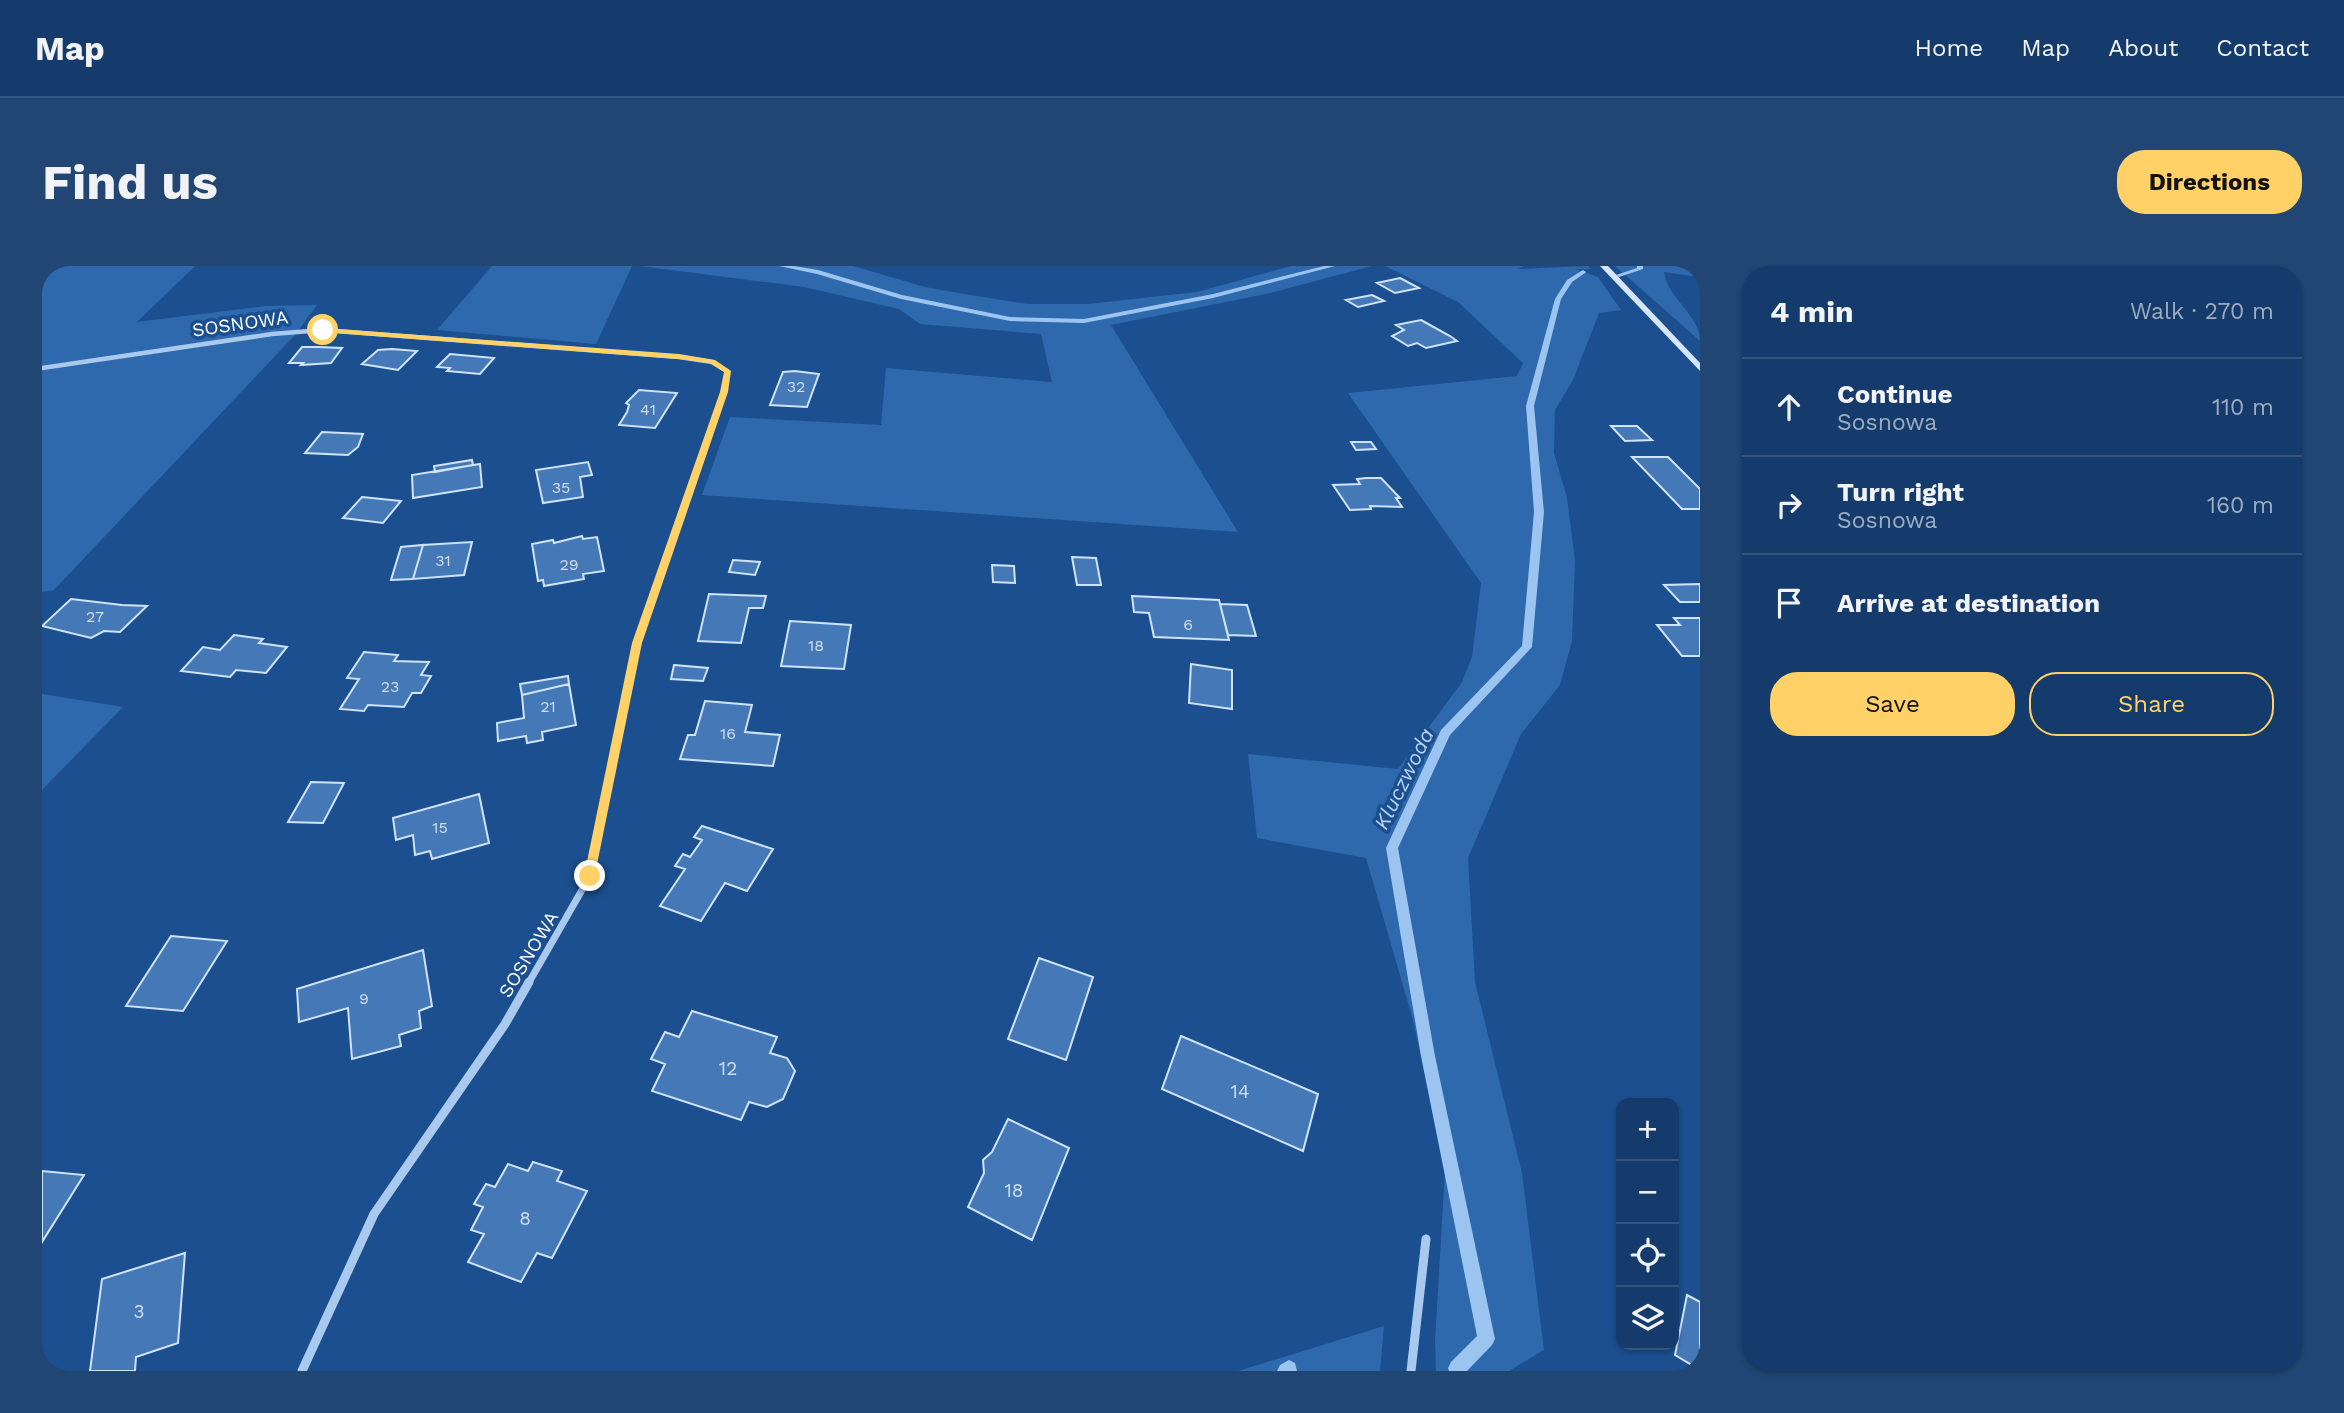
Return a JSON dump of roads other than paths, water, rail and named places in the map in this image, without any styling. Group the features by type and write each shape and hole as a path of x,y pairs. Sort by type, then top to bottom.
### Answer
{"street":[{"path":"1604,266 1700,369"},
{"name":"SOSNOWA","path":"42,368 272,334 323,330 679,356 712,362 727,371 724,392 637,643 590,876 505,1024 374,1214 302,1371"},
{"path":"1411,1371 1426,1239"}],"waterway":[{"path":"782,266 818,272 901,297 1010,319 1084,321 1213,296 1332,266"},
{"name":"Kluczwoda","path":"1619,275 1640,269 1640,266"},
{"name":"Kluczwoda","path":"1457,1368 1486,1339 1428,1056 1392,848 1445,733 1527,647 1539,512 1530,406 1558,299 1569,281 1583,272"}]}
